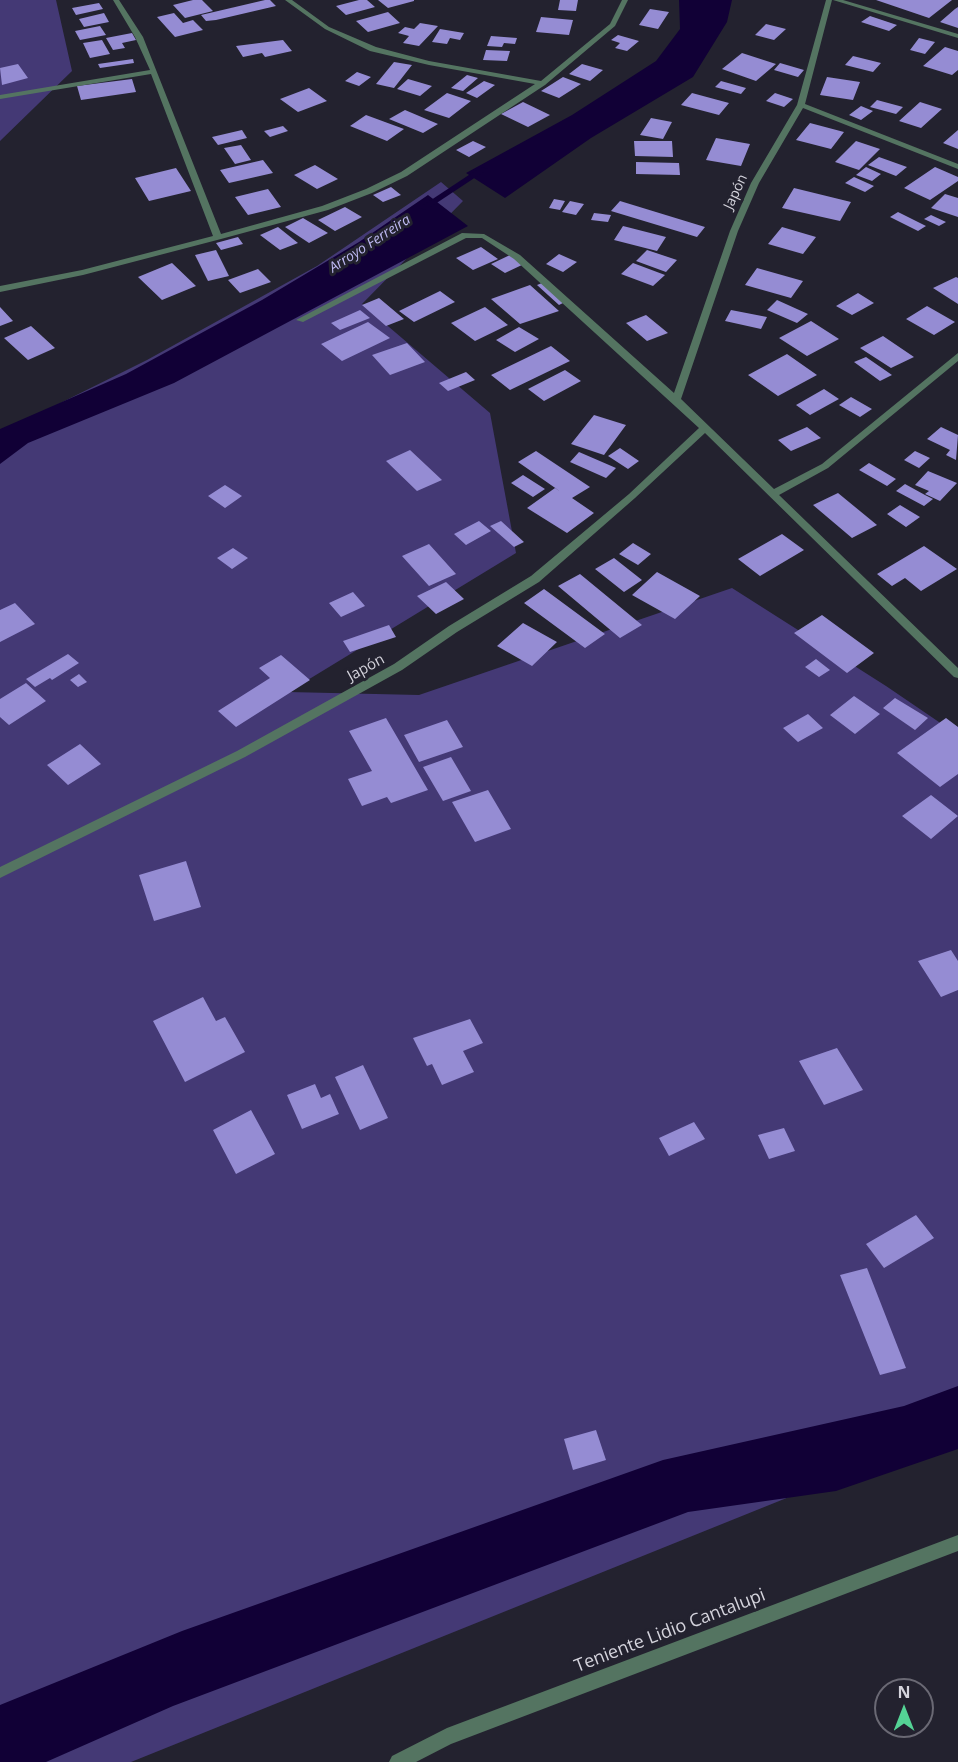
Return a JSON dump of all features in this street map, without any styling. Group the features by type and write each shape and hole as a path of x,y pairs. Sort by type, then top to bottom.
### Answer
{"street":[{"path":"116,0 140,37 218,237"},
{"path":"288,0 327,28 373,49 429,63 542,83"},
{"path":"0,289 83,272 218,237 325,208 369,191 404,174 542,83 613,25 625,0"},
{"name":"Japón","path":"676,400 734,231 755,183 801,105 829,0"},
{"path":"836,0 958,36"},
{"path":"0,97 154,71"},
{"path":"801,105 958,167"},
{"path":"300,320 465,235 484,236 517,257 676,400 958,675"},
{"path":"773,494 825,466 958,356"},
{"name":"Japón","path":"0,873 241,754 398,667 453,629 535,579 632,496 705,428"},
{"name":"Teniente Lidio Cantalupi","path":"398,1762 447,1737 958,1543"}],"shaded area":[{"path":"0,0 56,0 72,71 0,141"},
{"path":"441,182 463,201 362,304 490,413 516,553 288,692 419,695 732,588 886,686 958,735 958,1429 131,1762 0,1762 0,433 147,360 317,266"}],"water":[{"path":"679,0 732,0 727,22 693,77 591,138 505,198 466,173 572,115 656,61 680,29"},
{"path":"428,195 468,226 174,383 28,443 0,464 0,429 126,374 262,300 359,242"},
{"path":"958,1386 958,1449 836,1491 688,1512 173,1706 46,1762 0,1762 0,1705 182,1631 663,1460 904,1406"}],"building":[{"path":"202,0 213,11 185,18 173,5"},
{"path":"270,0 276,6 216,20 206,21 201,15"},
{"path":"367,0 375,7 346,15 336,6"},
{"path":"378,0 414,0 414,1 388,8"},
{"path":"560,0 578,0 576,11 558,10"},
{"path":"876,0 952,0 929,18"},
{"path":"99,3 103,9 76,15 72,8"},
{"path":"958,7 958,28 940,22 955,9"},
{"path":"650,9 669,12 658,29 639,25"},
{"path":"388,12 400,23 368,32 356,21"},
{"path":"104,13 109,22 84,27 79,19"},
{"path":"174,13 183,23 193,20 203,30 175,37 157,17"},
{"path":"870,16 897,25 889,31 861,22"},
{"path":"541,17 573,20 569,35 536,32"},
{"path":"420,23 438,26 419,46 403,43 409,36 398,33 405,27 414,29"},
{"path":"766,24 786,29 774,40 755,35"},
{"path":"100,26 106,35 80,40 75,31"},
{"path":"440,29 464,33 460,40 450,38 447,44 432,42"},
{"path":"132,33 136,40 122,43 125,48 113,50 106,38"},
{"path":"618,35 639,41 627,51 615,48 620,43 611,40"},
{"path":"491,36 517,38 515,44 504,43 502,47 487,46"},
{"path":"919,38 935,42 925,54 910,50"},
{"path":"102,40 110,54 90,58 83,43"},
{"path":"283,40 292,51 265,57 262,53 243,57 236,46"},
{"path":"945,47 958,51 958,70 952,75 923,66"},
{"path":"486,50 510,51 507,61 483,60"},
{"path":"742,53 776,64 756,81 722,69"},
{"path":"853,56 881,63 873,72 845,65"},
{"path":"133,59 134,63 100,68 98,64"},
{"path":"394,62 412,65 394,88 376,84"},
{"path":"780,63 804,70 798,77 774,70"},
{"path":"18,64 28,78 2,85 0,68"},
{"path":"582,64 603,70 590,81 569,74"},
{"path":"357,72 371,77 359,86 345,81"},
{"path":"467,75 478,78 463,91 451,88"},
{"path":"563,77 581,84 559,98 541,91"},
{"path":"827,77 860,82 853,100 820,95"},
{"path":"132,79 136,92 81,100 77,86"},
{"path":"408,79 432,86 420,96 397,89"},
{"path":"484,81 495,85 477,98 466,93"},
{"path":"721,81 746,88 741,94 715,87"},
{"path":"309,88 327,101 298,112 280,99"},
{"path":"447,93 471,101 449,118 424,110"},
{"path":"692,93 729,103 719,115 681,105"},
{"path":"775,93 793,99 784,107 766,101"},
{"path":"877,100 903,107 896,114 870,107"},
{"path":"523,102 550,115 528,127 501,114"},
{"path":"920,102 942,109 921,128 899,121"},
{"path":"861,106 873,111 861,120 849,115"},
{"path":"405,110 438,124 423,133 389,119"},
{"path":"366,115 404,129 387,141 350,126"},
{"path":"651,118 672,122 663,139 640,135"},
{"path":"810,123 844,132 831,149 796,140"},
{"path":"283,126 288,131 270,137 264,131"},
{"path":"242,130 247,138 218,145 212,137"},
{"path":"958,130 958,149 943,143"},
{"path":"716,138 750,144 741,166 706,160"},
{"path":"473,141 486,147 469,157 456,150"},
{"path":"634,141 672,141 673,157 635,156"},
{"path":"856,141 880,149 859,170 835,162"},
{"path":"241,145 251,160 235,164 224,148"},
{"path":"879,157 907,167 896,176 868,165"},
{"path":"263,160 273,173 229,183 220,170"},
{"path":"636,162 679,163 680,175 636,174"},
{"path":"315,165 338,179 317,189 294,175"},
{"path":"866,167 881,174 872,181 856,175"},
{"path":"935,167 958,177 958,181 930,200 904,188"},
{"path":"176,168 191,191 149,201 135,178"},
{"path":"854,177 874,186 865,192 845,183"},
{"path":"391,187 401,195 383,202 373,195"},
{"path":"794,188 851,202 840,221 782,208"},
{"path":"268,189 281,207 248,215 235,197"},
{"path":"945,194 958,198 958,217 931,208"},
{"path":"554,199 565,201 560,210 549,208"},
{"path":"570,201 584,204 576,215 562,212"},
{"path":"620,201 705,227 697,237 611,211"},
{"path":"345,207 362,217 335,231 318,220"},
{"path":"898,212 926,226 918,231 890,217"},
{"path":"594,213 611,215 608,222 591,220"},
{"path":"931,215 946,222 939,226 924,219"},
{"path":"303,218 328,233 309,243 285,227"},
{"path":"623,226 666,237 657,251 614,240"},
{"path":"278,227 298,243 280,250 260,235"},
{"path":"782,227 816,237 803,254 768,244"},
{"path":"238,237 243,244 221,250 216,243"},
{"path":"481,247 498,259 473,270 456,258"},
{"path":"216,250 229,276 208,281 195,255"},
{"path":"647,250 677,260 666,272 636,261"},
{"path":"559,254 577,262 563,272 546,264"},
{"path":"510,255 524,264 505,273 491,264"},
{"path":"172,263 196,286 162,300 138,277"},
{"path":"633,263 665,275 653,286 621,274"},
{"path":"757,268 803,281 791,298 745,285"},
{"path":"258,269 271,282 240,293 228,280"},
{"path":"958,278 958,304 933,288"},
{"path":"542,283 563,303 559,305 537,285"},
{"path":"530,285 559,311 520,324 491,299"},
{"path":"440,291 455,302 414,322 399,311"},
{"path":"858,293 874,303 852,315 836,306"},
{"path":"379,298 404,319 386,326 362,305"},
{"path":"777,300 808,314 797,323 767,310"},
{"path":"927,306 955,322 934,335 906,319"},
{"path":"0,307 13,321 0,326"},
{"path":"485,307 508,325 475,341 451,323"},
{"path":"360,310 370,318 340,330 331,323"},
{"path":"731,310 767,317 761,329 725,321"},
{"path":"646,315 668,333 647,341 626,323"},
{"path":"811,321 839,339 807,356 779,338"},
{"path":"368,322 390,338 342,361 321,344"},
{"path":"31,326 55,348 28,360 4,338"},
{"path":"519,327 539,339 515,352 496,340"},
{"path":"883,336 914,357 891,368 860,348"},
{"path":"407,343 425,362 390,375 372,355"},
{"path":"551,346 570,361 510,390 491,375"},
{"path":"787,354 817,375 778,396 748,375"},
{"path":"866,357 892,375 880,381 854,362"},
{"path":"565,370 581,381 544,401 528,389"},
{"path":"466,372 475,380 448,391 439,383"},
{"path":"824,389 839,399 810,415 796,405"},
{"path":"851,397 872,409 860,417 839,405"},
{"path":"594,415 626,425 604,455 571,444"},
{"path":"807,427 821,438 791,451 778,440"},
{"path":"941,427 958,435 956,460 946,455 950,450 927,439"},
{"path":"620,448 639,461 628,469 608,456"},
{"path":"410,450 442,480 417,491 386,461"},
{"path":"536,451 590,487 572,498 594,513 567,533 527,508 555,488 561,492 518,462"},
{"path":"915,451 930,458 919,468 904,460"},
{"path":"579,452 616,468 606,478 570,462"},
{"path":"869,463 896,479 887,486 859,470"},
{"path":"928,471 957,483 940,501 925,494 929,491 915,485"},
{"path":"523,475 545,489 533,497 511,483"},
{"path":"905,484 933,499 924,506 896,491"},
{"path":"225,485 242,496 225,508 208,496"},
{"path":"838,493 877,525 852,538 813,505"},
{"path":"900,505 920,517 906,527 887,514"},
{"path":"479,521 491,531 466,545 454,534"},
{"path":"501,521 524,542 514,547 490,526"},
{"path":"782,534 804,550 760,576 738,559"},
{"path":"633,543 651,554 638,565 619,554"},
{"path":"429,544 456,574 429,586 402,556"},
{"path":"924,546 957,569 921,591 905,578 892,586 877,574"},
{"path":"233,548 248,558 232,569 217,558"},
{"path":"614,558 642,580 624,592 595,569"},
{"path":"657,572 700,596 675,619 632,595"},
{"path":"580,574 642,625 620,638 558,586"},
{"path":"446,582 464,599 436,614 417,596"},
{"path":"544,589 605,634 585,648 524,603"},
{"path":"353,592 365,606 341,617 329,603"},
{"path":"15,603 35,624 0,642 0,610"},
{"path":"822,615 874,653 847,673 794,633"},
{"path":"523,623 557,642 532,666 497,646"},
{"path":"389,625 396,637 350,652 343,641"},
{"path":"68,654 79,663 52,680 50,678 35,687 26,679"},
{"path":"281,655 310,680 236,727 218,711 270,678 259,668"},
{"path":"816,659 830,670 819,677 805,667"},
{"path":"79,674 87,682 78,687 70,680"},
{"path":"26,683 46,701 9,725 0,717 0,699"},
{"path":"854,696 880,714 855,734 830,715"},
{"path":"895,698 928,718 915,730 883,708"},
{"path":"808,714 823,728 798,742 783,728"},
{"path":"386,718 428,790 391,803 387,797 362,806 348,779 372,771 349,731"},
{"path":"946,718 958,727 958,774 940,787 897,753"},
{"path":"447,720 463,747 419,762 404,735"},
{"path":"80,744 101,764 68,785 47,765"},
{"path":"451,757 471,791 443,801 423,767"},
{"path":"488,790 511,829 475,842 452,802"},
{"path":"931,795 958,816 931,839 902,816"},
{"path":"186,861 201,907 154,921 139,875"},
{"path":"951,950 958,961 958,990 941,997 918,961"},
{"path":"203,997 216,1021 225,1017 245,1052 185,1082 153,1021"},
{"path":"470,1019 483,1043 463,1051 474,1072 442,1085 432,1064 427,1066 413,1038"},
{"path":"837,1048 863,1090 824,1105 799,1061"},
{"path":"363,1065 388,1118 360,1130 335,1077"},
{"path":"315,1084 321,1098 330,1094 339,1114 302,1129 287,1095"},
{"path":"251,1110 275,1154 236,1174 213,1130"},
{"path":"694,1122 705,1139 669,1156 659,1138"},
{"path":"784,1128 795,1151 769,1159 758,1135"},
{"path":"916,1215 934,1238 884,1268 866,1244"},
{"path":"867,1268 906,1368 880,1375 840,1275"},
{"path":"596,1430 606,1460 573,1470 564,1439"}],"waterway":[{"name":"Arroyo Ferreira","path":"423,208 484,169"}]}
